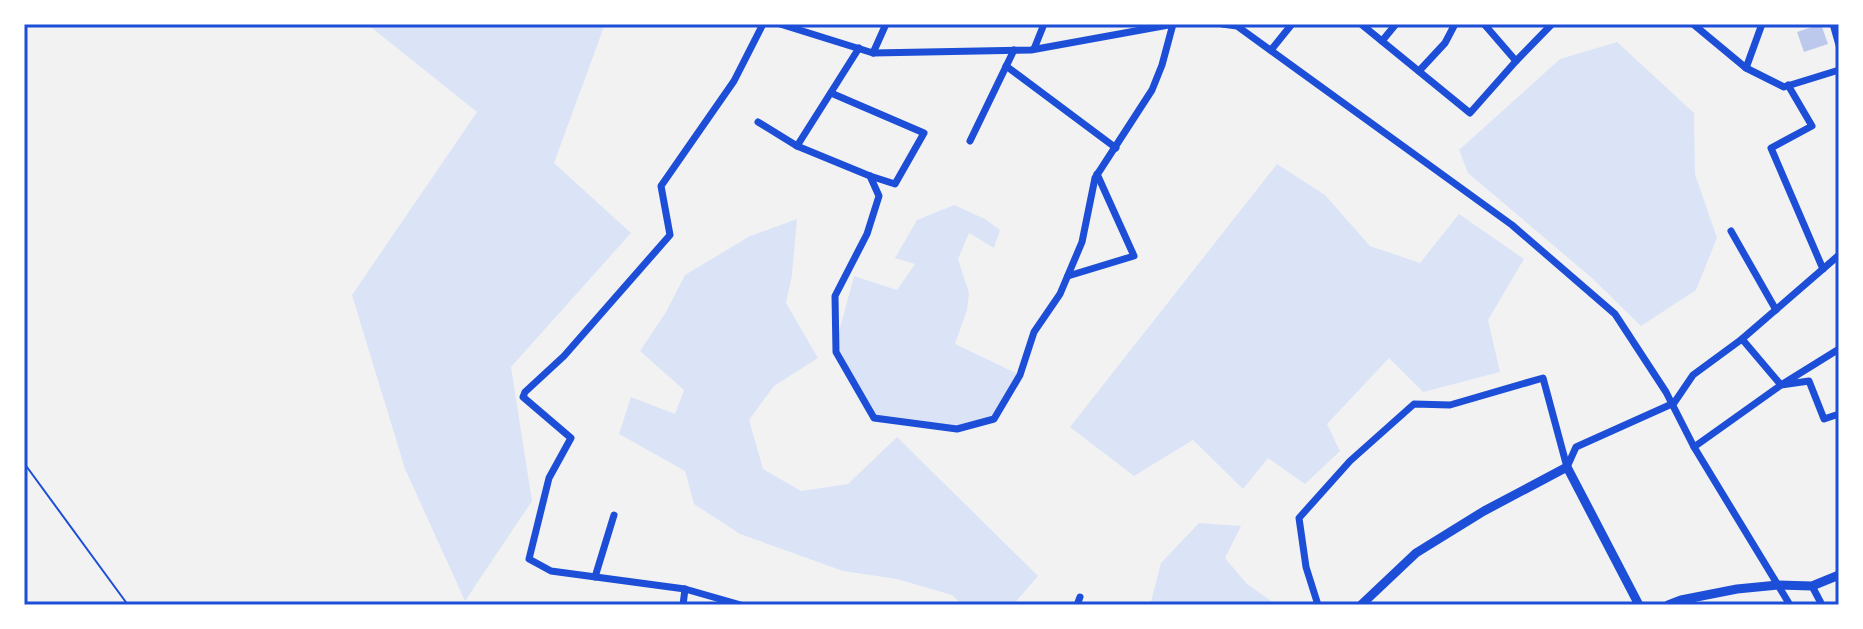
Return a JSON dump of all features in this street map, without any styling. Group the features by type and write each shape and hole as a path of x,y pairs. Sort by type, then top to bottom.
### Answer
{"street":[{"path":"741,605 685,589 551,571 529,559 549,478 571,438 523,397 564,356 670,235 661,186 734,81 763,24"},
{"path":"780,24 873,53 1034,49 1174,24 1152,90 1095,178 1082,242 1060,294 1034,332 1020,375 994,419 957,429 874,418 836,352 835,296 867,234 879,196 870,176"},
{"path":"873,53 886,24"},
{"path":"1034,49 1044,24"},
{"path":"1222,24 1237,26 1512,225 1615,314 1790,605"},
{"path":"1271,50 1292,24"},
{"path":"1361,24 1470,113 1552,24"},
{"path":"1382,41 1396,24"},
{"path":"1419,71 1445,43 1455,24"},
{"path":"1484,24 1516,61"},
{"path":"1693,24 1746,68 1784,87 1839,70"},
{"path":"1746,68 1762,24"},
{"path":"1833,24 1839,45"},
{"path":"797,146 859,48"},
{"path":"970,141 1014,50"},
{"path":"1006,66 1116,148"},
{"path":"1788,85 1812,126 1771,148 1823,269"},
{"path":"758,122 797,146 895,184 924,133 831,93"},
{"path":"1068,276 1134,256 1097,174"},
{"path":"1731,231 1776,310"},
{"path":"1361,605 1416,553 1484,511 1567,467 1576,447 1674,403 1693,375 1742,339 1839,256"},
{"path":"1742,339 1781,385"},
{"path":"1694,447 1781,385 1839,349"},
{"path":"1318,605 1306,567 1299,518 1350,461 1414,404 1450,405 1543,378 1567,467 1639,605"},
{"path":"1781,385 1809,381 1824,419 1839,414"},
{"path":"595,577 614,515"},
{"path":"1668,605 1737,589 1812,586 1839,575"},
{"path":"1812,586 1822,605"},
{"path":"683,605 685,589"}],"path":[{"path":"24,463 128,605"}],"shaded area":[{"path":"367,24 605,24 554,163 631,233 511,367 532,501 465,601 405,469 352,295 477,112"},
{"path":"1617,42 1694,113 1695,174 1717,238 1696,290 1641,326 1592,278 1468,173 1459,150 1560,59"},
{"path":"1277,164 1325,195 1370,246 1420,263 1459,214 1524,259 1488,320 1500,372 1423,392 1389,358 1327,424 1340,451 1305,484 1268,458 1243,489 1193,440 1134,476 1070,427"},
{"path":"954,205 985,219 1000,230 994,248 969,233 958,259 969,293 967,310 955,344 1020,375 994,419 957,429 874,418 836,343 854,276 897,290 915,264 895,258 917,220"},
{"path":"797,219 786,303 818,358 774,386 749,420 763,469 801,491 848,484 897,437 1038,576 1013,605 962,605 952,595 897,579 843,571 740,534 694,504 685,471 619,434 631,397 675,414 684,390 640,351 666,312 685,275 750,236"},
{"path":"1199,523 1241,526 1225,558 1247,584 1277,605 1150,605 1161,563"}],"building":[{"path":"1821,24 1828,44 1804,52 1797,32"}]}
